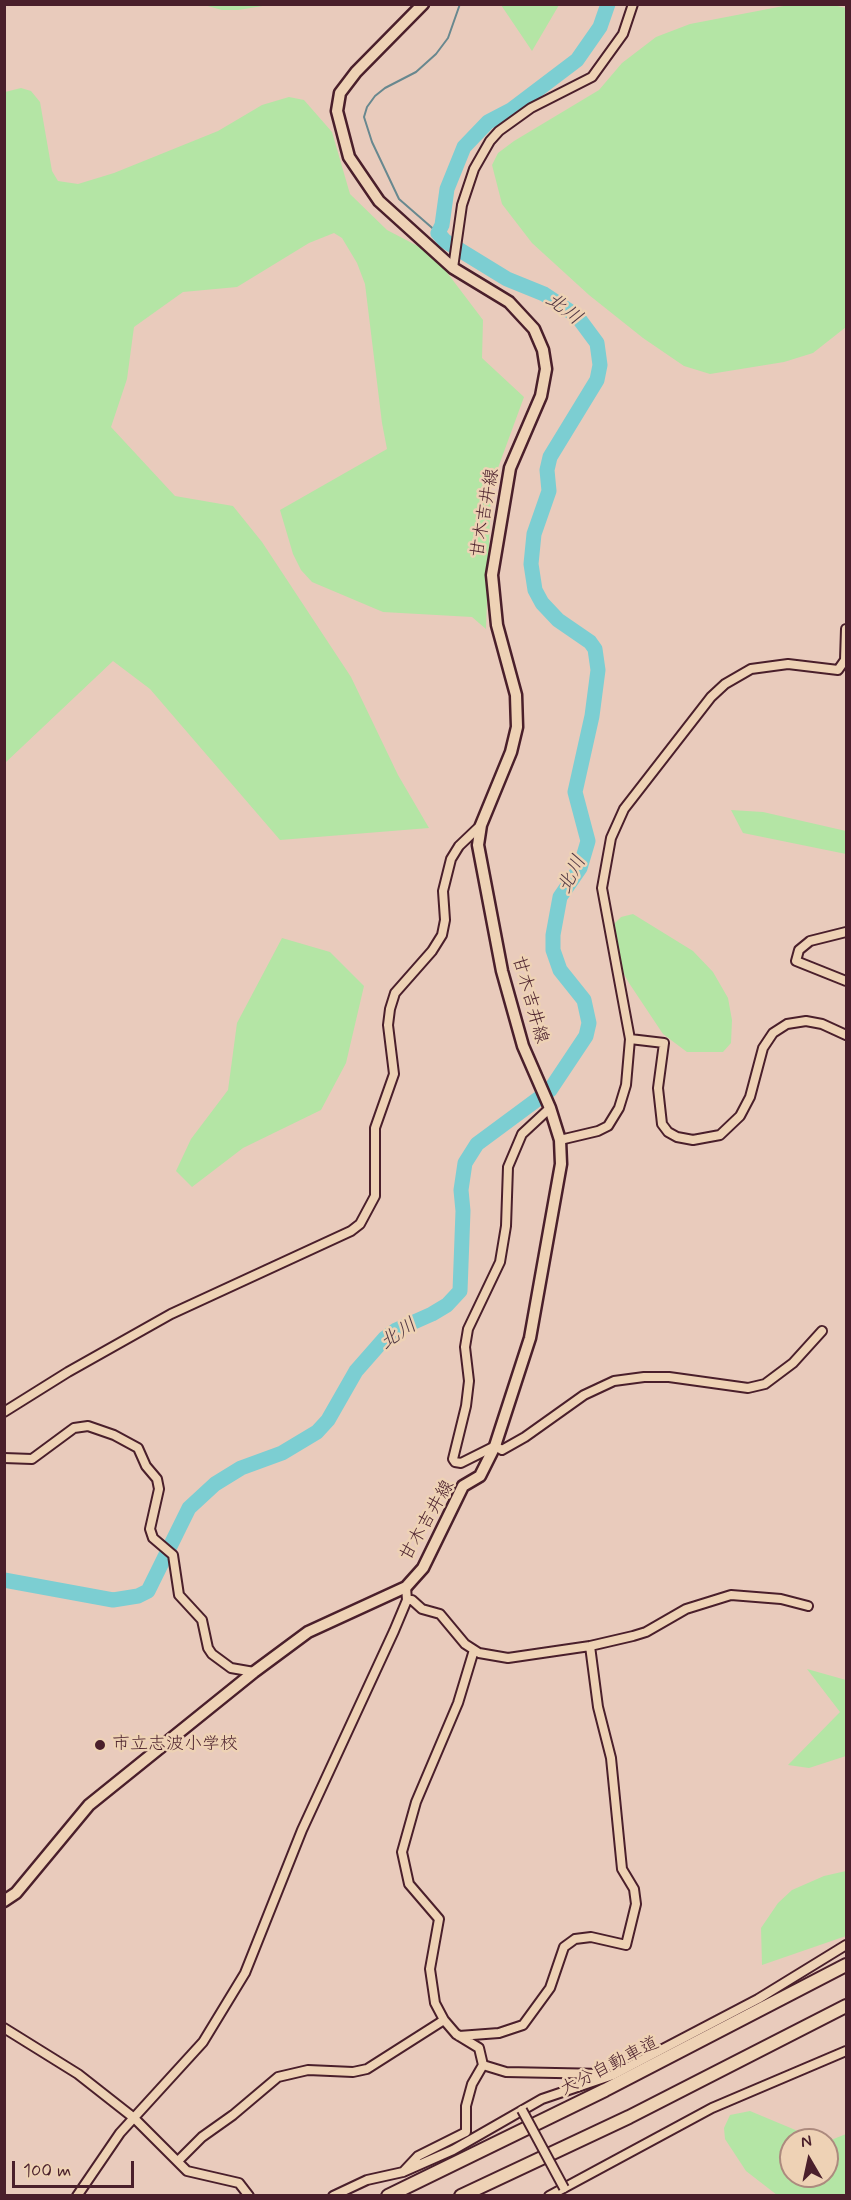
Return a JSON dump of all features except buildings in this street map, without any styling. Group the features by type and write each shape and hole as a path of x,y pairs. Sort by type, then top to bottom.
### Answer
{"highway":[{"name":"大分自動車道","path":"388,2196 605,2090 846,1965"},
{"path":"461,2196 609,2127 846,2006"}],"main road":[{"name":"甘木吉井線","path":"4,1901 16,1893 88,1805 254,1672 308,1632 406,1587 423,1568 463,1486 480,1476 495,1446 530,1338 561,1164 560,1140 550,1108 523,1046 502,971 478,844 481,825 511,752 517,727 516,695 497,625 492,575 510,468 541,396 546,369 543,350 534,328 509,302 453,268 380,201 349,157 338,111 340,93 356,72 423,4"}],"street":[{"path":"453,268 462,205 474,169 490,141 499,130 531,108 583,84 592,77 623,34 633,4"},
{"path":"560,1140 598,1131 614,1119 626,1086 630,1039 602,888 611,838 624,809 711,697 725,684 751,669 788,664 831,671 838,670 845,660 846,629"},
{"path":"4,1412 68,1372 162,1319 351,1231 360,1224 375,1196 374,1134 380,1107 394,1074 388,1025 390,1009 395,993 432,951 442,935 445,920 443,891 450,859 459,846 481,825"},
{"path":"846,932 810,941 799,950 796,961 846,981"},
{"path":"630,1039 664,1043 657,1088 662,1124 677,1137 693,1140 720,1134 740,1116 750,1096 763,1048 773,1033 788,1024 806,1022 822,1024 846,1035"},
{"path":"550,1108 522,1134 513,1150 508,1167 506,1226 500,1262 468,1329 465,1347 469,1382 466,1406 453,1459 455,1462 461,1463 495,1446 502,1450 525,1437 584,1395 614,1381 644,1377 669,1377 740,1387 765,1384 793,1363 822,1331"},
{"path":"4,1458 32,1459 74,1428 88,1425 122,1438 138,1448 146,1466 157,1479 159,1489 150,1530 153,1538 173,1555 179,1595 202,1620 208,1648 212,1654 231,1668 254,1672"},
{"path":"77,2196 120,2133 203,2042 244,1973 293,1849 407,1600 406,1587"},
{"path":"407,1600 412,1600 422,1609 440,1614 465,1644 474,1650 508,1658 590,1646 646,1632 686,1609 731,1595 782,1599 808,1606"},
{"path":"459,2036 499,2032 524,2025 550,1988 564,1947 575,1939 591,1937 626,1945 636,1904 633,1889 622,1869 611,1758 598,1707 590,1646"},
{"path":"403,2172 418,2156 466,2132 469,2095 472,2084 483,2065 479,2048 459,2036 444,2020 435,2003 430,1969 439,1919 409,1884 402,1852 416,1802 458,1703 474,1650"},
{"path":"333,2196 367,2180 403,2172 453,2150 542,2099 613,2075 758,1999 846,1946"},
{"path":"179,2160 202,2137 278,2078 308,2070 353,2072 367,2069 444,2020"},
{"path":"4,2028 78,2074 134,2118 179,2160 187,2171 239,2183 249,2196"},
{"path":"549,2196 712,2108 846,2050"},
{"path":"483,2065 506,2072 613,2075"},
{"path":"522,2110 564,2188"}],"green space":[{"path":"269,4 238,10 222,10 204,5"},
{"path":"794,4 833,5 846,8 846,327 813,353 784,362 710,374 684,366 643,338 589,295 532,243 502,204 492,165 498,153 514,141 599,90 622,63 656,37 690,24"},
{"path":"501,5 559,5 532,51"},
{"path":"21,88 31,91 40,102 52,171 58,181 78,184 114,173 218,131 262,105 289,97 304,100 332,132 350,194 387,230 433,254 483,320 482,358 524,397 491,487 486,629 472,617 383,612 312,582 301,570 293,554 280,510 387,449 365,284 357,263 342,238 334,233 309,243 237,287 183,292 134,327 127,379 111,427 175,496 233,506 262,542 351,677 398,775 429,828 280,840 150,689 113,661 5,763 5,92"},
{"path":"731,810 763,812 846,831 846,854 743,833"},
{"path":"633,914 693,951 713,972 728,998 732,1020 731,1043 723,1052 687,1052 663,1034 629,983 621,969 614,924 621,917"},
{"path":"282,938 330,952 364,986 346,1063 321,1110 243,1148 192,1187 176,1171 191,1139 228,1090 237,1023"},
{"path":"807,1669 846,1680 846,1756 809,1768 788,1765 840,1712"},
{"path":"846,1871 846,1936 762,1965 761,1928 778,1903 792,1890 824,1876"},
{"path":"750,2111 791,2128 779,2128 779,2188 839,2188 839,2137 846,2134 846,2195 777,2195 746,2171 725,2139 724,2128 730,2115"}],"waterway":[{"path":"438,233 399,199 372,142 364,117 367,107 375,96 385,88 416,72 436,54 448,38 460,4"},
{"name":"北川","path":"4,1580 113,1600 138,1596 148,1591 189,1508 215,1484 241,1468 282,1453 317,1432 328,1420 356,1371 385,1338 396,1330 447,1305 460,1291 463,1211 461,1190 465,1163 477,1144 550,1090 586,1036 589,1023 584,1000 560,970 553,950 553,935 560,897 580,868 588,841 575,792 592,716 598,670 595,649 590,642 558,620 542,603 535,590 531,564 534,534 549,491 547,470 550,457 597,380 600,365 597,343 577,316 544,294 507,279 445,241 438,233 442,225 447,189 464,147 488,122 511,110 577,60 600,27 608,4"}],"place":[{"name":"市立志波小学校","path":"100,1745"}]}
